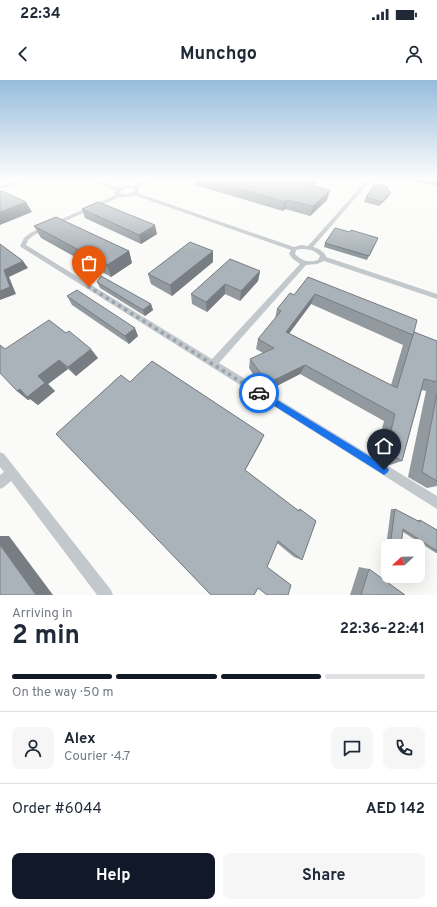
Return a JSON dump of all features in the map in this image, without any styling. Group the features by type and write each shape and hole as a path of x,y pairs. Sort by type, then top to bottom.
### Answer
{"lane":[{"path":"94,204 32,234 26,239 23,246 437,503"},
{"path":"164,204 294,249 310,247 318,251 323,256 322,258"},
{"path":"310,247 348,204"},
{"path":"294,249 292,254 295,260 304,264 314,264 321,261 322,258"},
{"path":"322,258 437,297"},
{"path":"213,364 304,264"},
{"path":"0,458 106,595"},
{"path":"0,483 11,473"}],"building":[{"path":"0,204 21,204 0,212"},
{"path":"93,204 103,204 155,225 139,235 82,209"},
{"path":"304,204 315,204 313,206"},
{"path":"56,217 129,251 107,265 34,226"},
{"path":"335,228 350,232 351,230 378,238 369,256 325,243"},
{"path":"190,242 213,251 170,285 148,274"},
{"path":"0,244 23,261 4,270 10,287 0,291"},
{"path":"230,259 260,271 241,291 225,284 206,302 191,294"},
{"path":"101,276 151,304 143,310 97,282"},
{"path":"308,277 417,320 414,332 437,341 437,382 424,379 402,461 386,451 395,414 305,365 270,382 265,379 250,359 274,348 258,339 281,311 277,309 290,293 294,295","holes":["315,294 413,335 414,332 397,388 286,332"]},
{"path":"77,290 135,328 125,336 67,296"},
{"path":"49,320 66,333 69,331 91,349 68,367 59,360 38,376 45,383 27,397 20,389 17,391 0,373 0,345 5,349"},
{"path":"152,361 264,435 245,470 299,511 300,509 316,521 302,560 278,541 267,567 291,585 288,595 267,595 258,588 254,595 211,595 56,434 121,375 130,382"},
{"path":"437,393 437,481 422,472"},
{"path":"395,509 420,522 420,520 437,530 437,551 425,543 425,539 418,539 403,529 402,539 391,539"},
{"path":"0,545 36,595 0,595"},
{"path":"369,569 381,578 381,583 388,583 405,595 361,595"}],"way so far":[{"path":"89,287 259,393"}],"route":[{"path":"259,393 384,470"}]}
